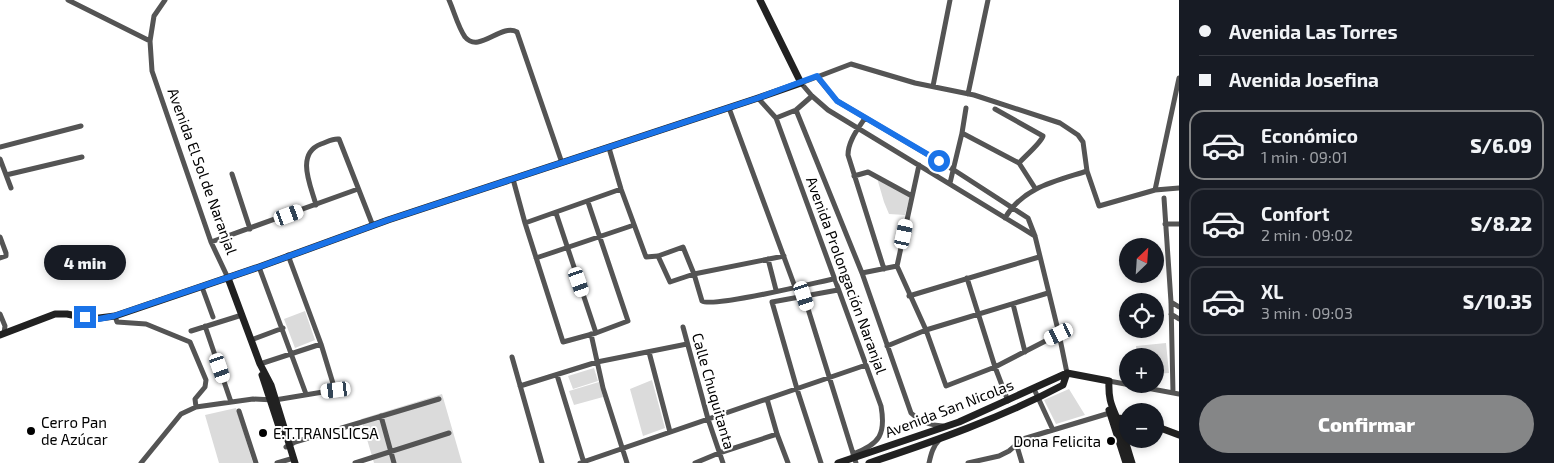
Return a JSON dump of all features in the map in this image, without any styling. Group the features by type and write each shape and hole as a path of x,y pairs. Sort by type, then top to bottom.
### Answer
{"street":[{"path":"68,0 150,41"},
{"name":"Avenida El Sol de Naranjal","path":"165,0 154,16 150,41 152,71 211,242 228,278 260,364 270,385 272,400 292,461"},
{"path":"449,0 468,40 478,42 507,30 517,32 562,163"},
{"path":"760,0 801,83 828,110 1035,236"},
{"path":"933,86 950,0"},
{"path":"968,94 988,0"},
{"path":"2,334 55,314 67,314 91,319 114,316 228,278 373,226 729,108 851,64 968,94 1066,126 1078,135 1083,142 1087,170 1099,206 1156,190 1179,188"},
{"path":"817,76 837,101 954,170 1028,218 1035,236 1067,374 1176,394 1164,198"},
{"path":"1156,190 1179,78"},
{"path":"776,118 796,110 812,96"},
{"name":"Avenida Prolongación Naranjal","path":"758,98 776,118 833,279 881,406 884,423 877,440 854,458"},
{"path":"729,108 795,287"},
{"path":"950,183 966,108"},
{"path":"995,109 1044,136 1019,163"},
{"name":"Avenida Prolongación Naranjal","path":"796,110 862,273 911,413 921,422 932,426 945,426"},
{"path":"865,118 848,148 848,155 884,269"},
{"path":"0,147 81,126"},
{"path":"962,133 1019,163 1036,188"},
{"path":"316,205 306,166 307,161 314,147 334,139 339,139 373,226"},
{"path":"609,148 621,189 645,256 648,258 658,256 683,247 702,301 706,303 728,300 833,279"},
{"path":"6,175 82,158"},
{"path":"0,159 11,188"},
{"path":"919,165 897,266 926,330 946,386 995,367 1059,334"},
{"path":"1005,218 1012,207 1036,188 1087,170"},
{"path":"854,176 868,172 912,196"},
{"path":"232,174 250,229"},
{"path":"513,179 563,342 594,334 628,321 588,202"},
{"path":"211,242 358,189"},
{"path":"525,223 621,189"},
{"path":"556,213 594,334 597,362 603,388 627,463"},
{"path":"1165,224 1179,224"},
{"path":"536,258 634,225"},
{"path":"0,237 6,256 0,258"},
{"path":"141,463 181,414 196,407 253,399 272,400 336,390 288,256"},
{"path":"658,256 670,282 694,274 784,256"},
{"path":"909,296 1039,257"},
{"path":"768,259 776,290"},
{"path":"862,273 897,266"},
{"path":"259,267 306,394"},
{"path":"967,278 995,367 1008,401"},
{"path":"202,287 213,317"},
{"path":"821,463 772,302 838,290"},
{"path":"887,346 926,330 1048,293"},
{"path":"804,296 831,377 854,458"},
{"path":"1170,302 1179,307"},
{"path":"1013,304 1025,352"},
{"path":"0,314 5,326 2,334"},
{"path":"1171,314 1179,319"},
{"path":"114,316 120,323 146,324 190,342 206,380 205,387 195,400 196,407"},
{"path":"191,332 242,316"},
{"path":"206,326 231,402"},
{"name":"Calle Chuquitanta","path":"682,327 708,419 723,463"},
{"path":"251,340 283,328"},
{"path":"260,364 321,344"},
{"path":"520,386 597,362 687,344"},
{"path":"649,352 670,432"},
{"path":"512,357 542,463"},
{"path":"557,375 583,462 866,365"},
{"name":"Avenida San Nicolas","path":"838,463 945,426 1008,401 1067,374"},
{"name":"Avenida San Nicolas","path":"868,463 976,426 1063,385 1067,374"},
{"path":"1107,381 1108,395 1126,463"},
{"path":"1034,389 1053,430"},
{"path":"288,446 295,442 439,398"},
{"path":"767,399 788,463"},
{"path":"239,411 256,463"},
{"path":"1113,414 1132,463"},
{"path":"968,463 999,456 1009,451 1016,443 1023,439 1113,414 1119,416"},
{"path":"381,416 394,463"},
{"path":"1164,429 1179,435"},
{"path":"355,463 450,433"},
{"path":"695,463 777,434"},
{"path":"929,463 936,443 945,436"},
{"path":"1016,443 1022,463"},
{"path":"277,463 292,461"}],"shaded area":[{"path":"877,178 910,196 905,215 889,214"},
{"path":"305,311 315,340 295,348 284,319"},
{"path":"1166,343 1169,373 1164,373 1164,348 1136,348 1136,346"},
{"path":"594,368 598,381 573,389 568,376"},
{"path":"652,380 665,428 643,436 630,389"},
{"path":"599,382 603,397 574,405 569,391"},
{"path":"1069,389 1085,415 1056,424 1044,400"},
{"path":"442,394 462,463 374,463 361,419"},
{"path":"236,408 253,463 219,463 205,415"}],"place":[{"name":"Cerro Pan de Azúcar","path":"31,431"},
{"name":"E.T.TRANSLICSA","path":"263,433"},
{"name":"Dona Felicita","path":"1111,441"}],"route":[{"path":"85,317 99,319 114,316 202,287 388,220 758,98 817,76 837,101 939,161"}]}
